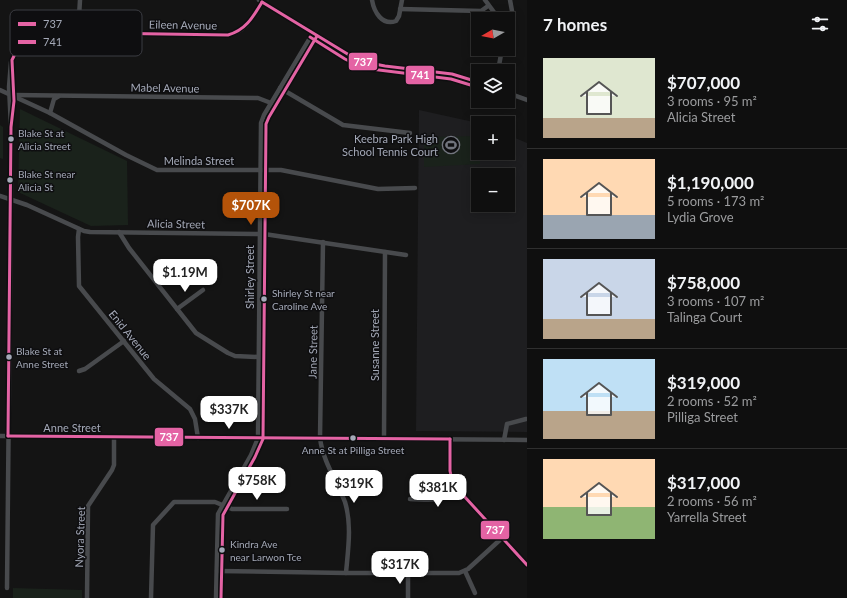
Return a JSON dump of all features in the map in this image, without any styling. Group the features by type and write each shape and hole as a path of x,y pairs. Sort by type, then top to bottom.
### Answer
{"street":[{"path":"79,10 80,0"},
{"path":"372,0 373,8 386,22 396,21 399,16 402,0"},
{"path":"485,0 493,12"},
{"path":"510,0 512,12"},
{"path":"260,1 348,55 365,63 452,74 471,80"},
{"name":"Eileen Avenue","path":"142,34 228,35 238,32 246,26 260,1"},
{"path":"400,9 481,11 488,6"},
{"name":"Shirley Street","path":"258,438 261,123 270,103 313,33"},
{"name":"Eileen Avenue","path":"12,95 11,63 14,56"},
{"path":"280,88 343,125 410,133"},
{"name":"Melinda Street","path":"0,90 50,112 126,156 157,170 260,169 291,172 378,190 415,188"},
{"path":"7,588 12,95"},
{"name":"Mabel Avenue","path":"12,95 258,98 270,103"},
{"path":"50,112 54,99 59,96"},
{"path":"515,96 527,100"},
{"name":"Alicia Street","path":"0,196 11,199 90,232 259,234 406,255"},
{"name":"Enid Avenue","path":"80,229 78,237 79,286 154,378 190,409 195,419 198,438"},
{"path":"119,232 129,248 196,333 212,344 235,356 258,357"},
{"name":"Jane Street","path":"323,242 320,438 326,460 348,515 346,573"},
{"name":"Susanne Street","path":"384,439 385,252"},
{"path":"178,309 203,290"},
{"path":"79,371 85,369 124,341"},
{"path":"504,440 507,424 526,419"},
{"name":"Anne Street","path":"0,436 527,440"},
{"name":"Nyora Street","path":"87,598 88,506 112,470 114,464 114,437"},
{"path":"216,598 217,518 222,504 251,455 258,438"},
{"path":"450,439 451,480 457,489 527,565"},
{"path":"410,499 442,499 457,489"},
{"path":"151,598 153,525 174,502 216,502 232,509 287,509"},
{"path":"217,571 454,573 465,571 502,538"},
{"path":"465,571 475,593"},
{"path":"408,573 408,598"}],"shaded area":[{"path":"20,109 127,161 128,225 91,226 18,192"},
{"path":"419,110 471,121 471,160 515,160 515,138 527,143 527,432 416,431"},
{"path":"0,125 3,127 3,159 0,158"},
{"name":"Keebra Park High School Tennis Court","path":"471,136 471,160 480,160 480,164 424,167 424,137"},
{"path":"13,588 82,590 82,598 13,598"}],"transit line":[{"name":"737","path":"262,2 359,61 385,66 452,74 471,80"},
{"name":"737","path":"142,34 228,35 240,30 252,18 262,2"},
{"name":"741","path":"221,598 223,515 255,457 263,439 266,124 317,36"},
{"name":"741","path":"310,37 345,59 363,68 451,79 471,85"},
{"name":"737","path":"8,436 11,127 14,101 12,60 14,56"},
{"name":"737","path":"8,436 450,439"},
{"name":"737","path":"450,439 450,471 453,484 527,565"}],"place":[{"name":"Blake St at Alicia Street","path":"11,139"},
{"name":"Keebra Park High School Tennis Court","path":"451,145"},
{"name":"Blake St near Alicia St","path":"10,180"},
{"name":"Shirley St near Caroline Ave","path":"264,299"},
{"name":"Blake St at Anne Street","path":"9,357"},
{"name":"Anne St at Pilliga Street","path":"353,438"},
{"name":"Kindra Ave near Larwon Tce","path":"222,550"}]}
